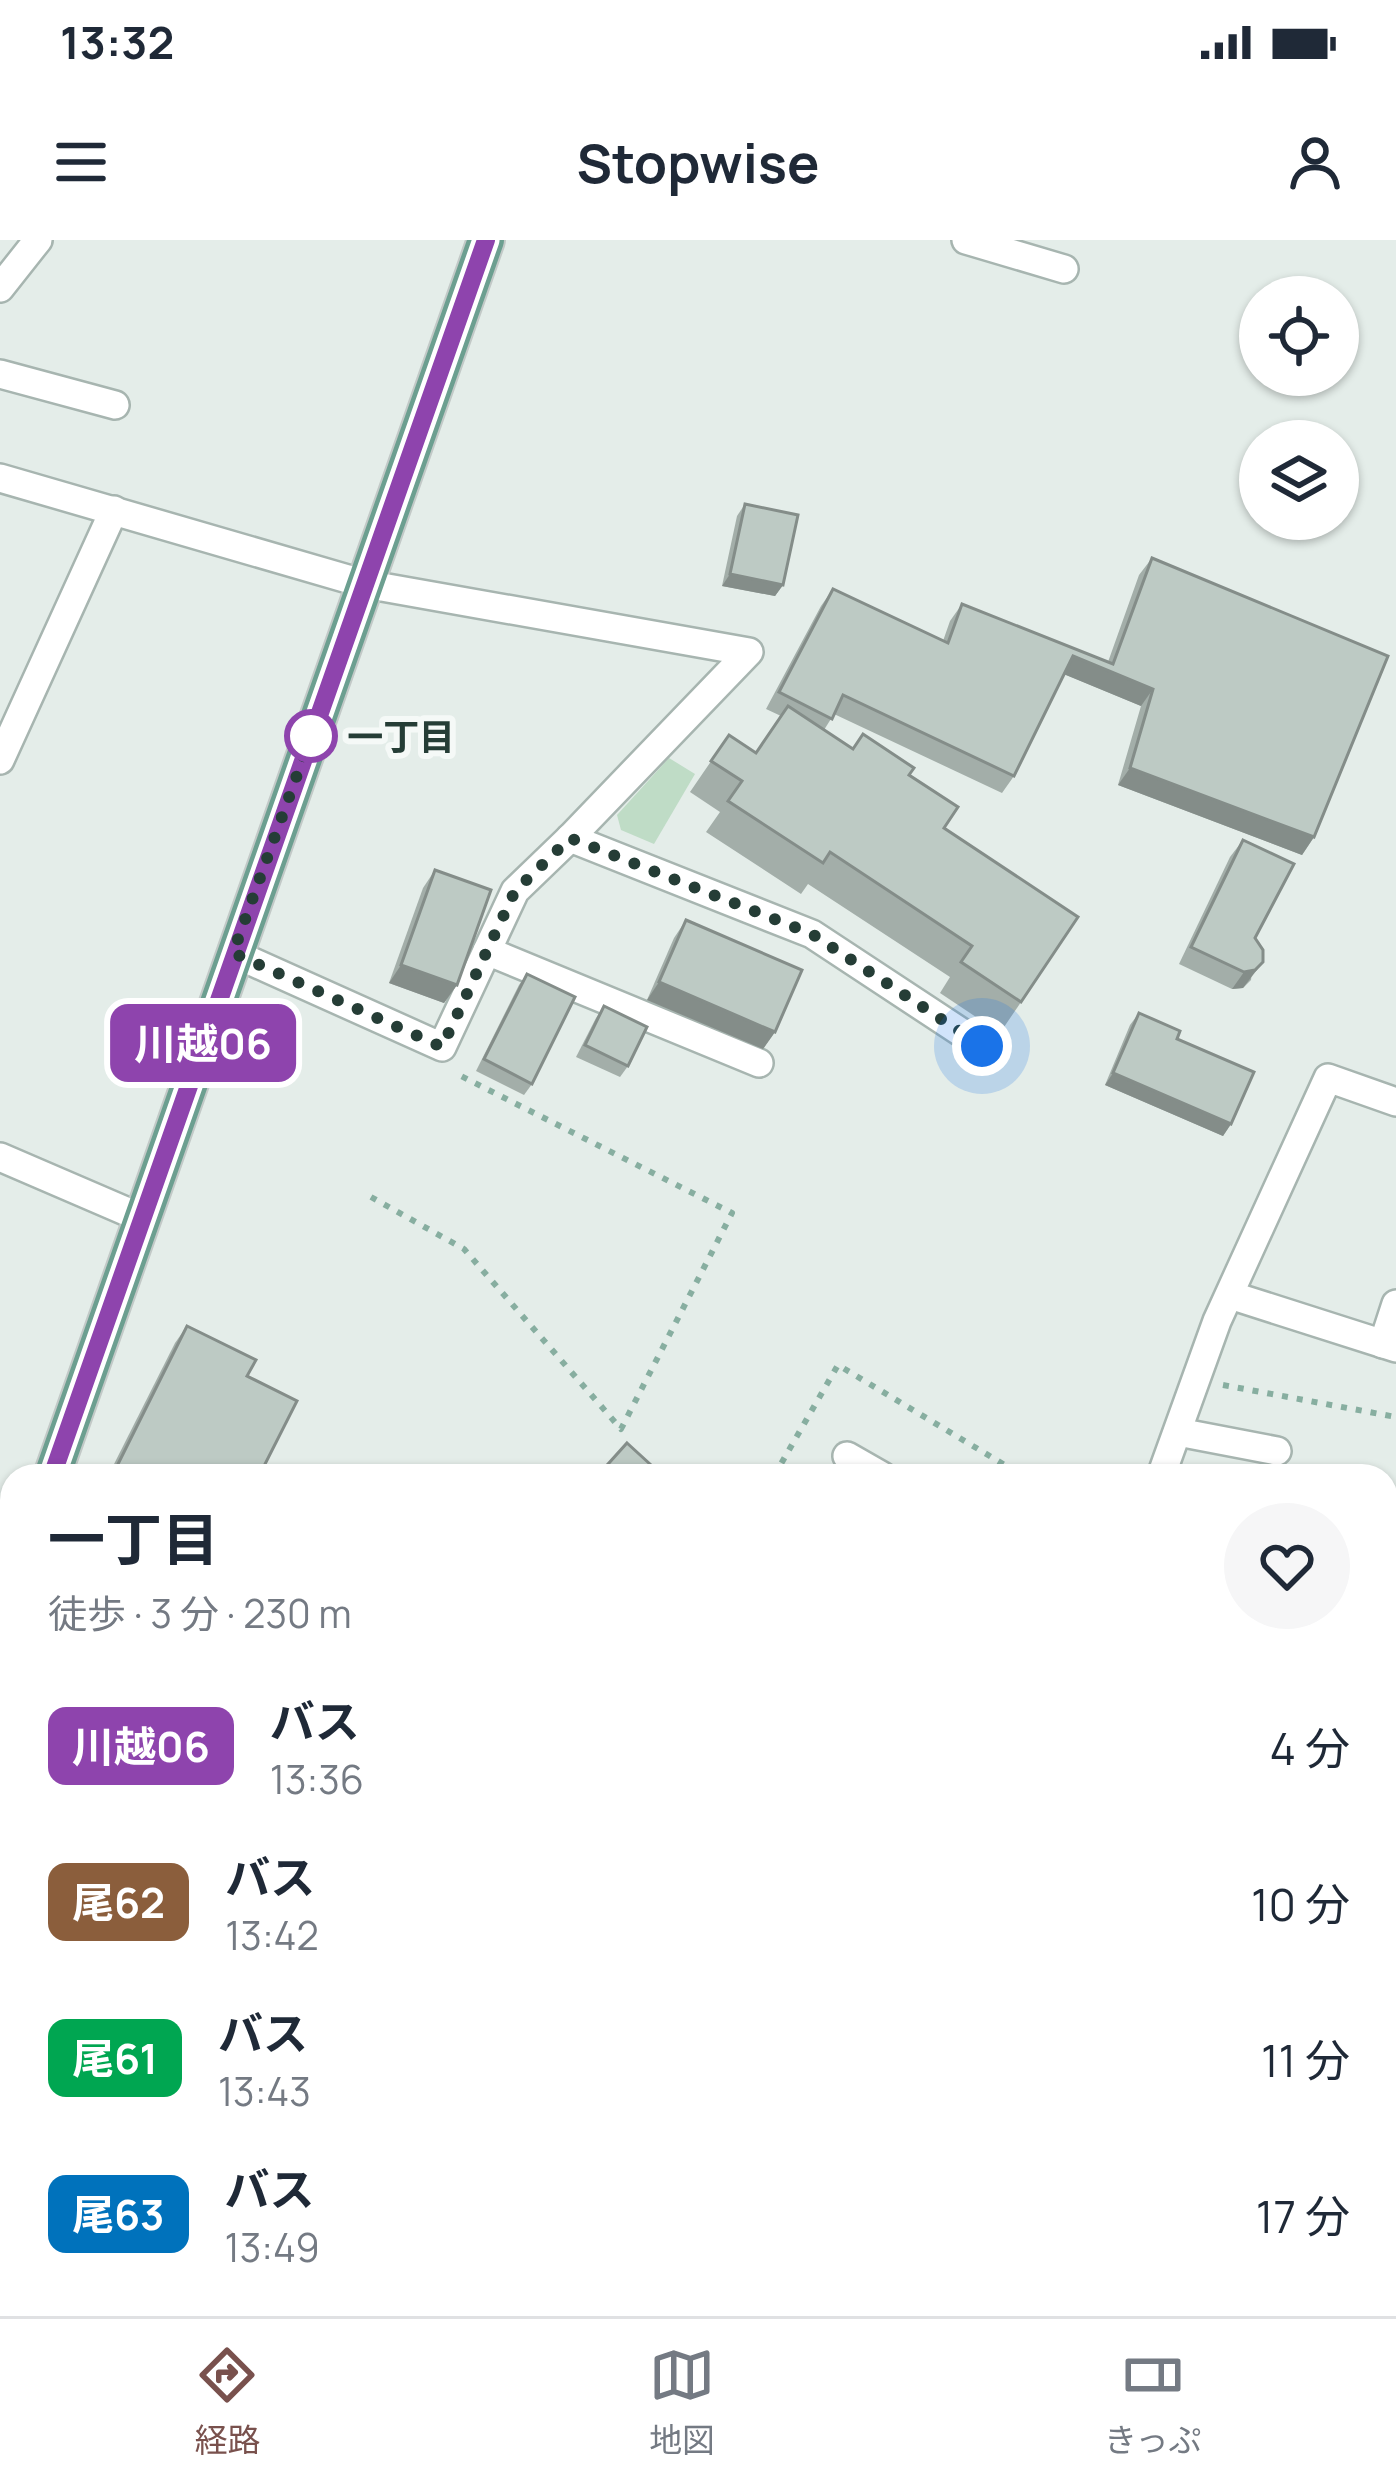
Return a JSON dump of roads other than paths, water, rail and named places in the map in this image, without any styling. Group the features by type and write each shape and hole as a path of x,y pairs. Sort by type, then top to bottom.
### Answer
{"main road":[{"path":"56,1464 486,240"}],"street":[{"path":"0,288 38,240"},
{"path":"966,240 1064,269"},
{"path":"0,374 115,405"},
{"path":"0,478 365,584 749,652 515,891 442,1047 233,953"},
{"path":"0,760 114,510"},
{"path":"570,838 812,934 982,1046"},
{"path":"487,951 759,1063"},
{"path":"1166,1464 1230,1294 1328,1078 1396,1102"},
{"path":"0,1157 144,1219"},
{"path":"1230,1294 1389,1346 1396,1304"},
{"path":"1178,1432 1277,1451"},
{"path":"847,1456 861,1464"}],"place":[{"name":"一丁目","path":"311,736"}]}
